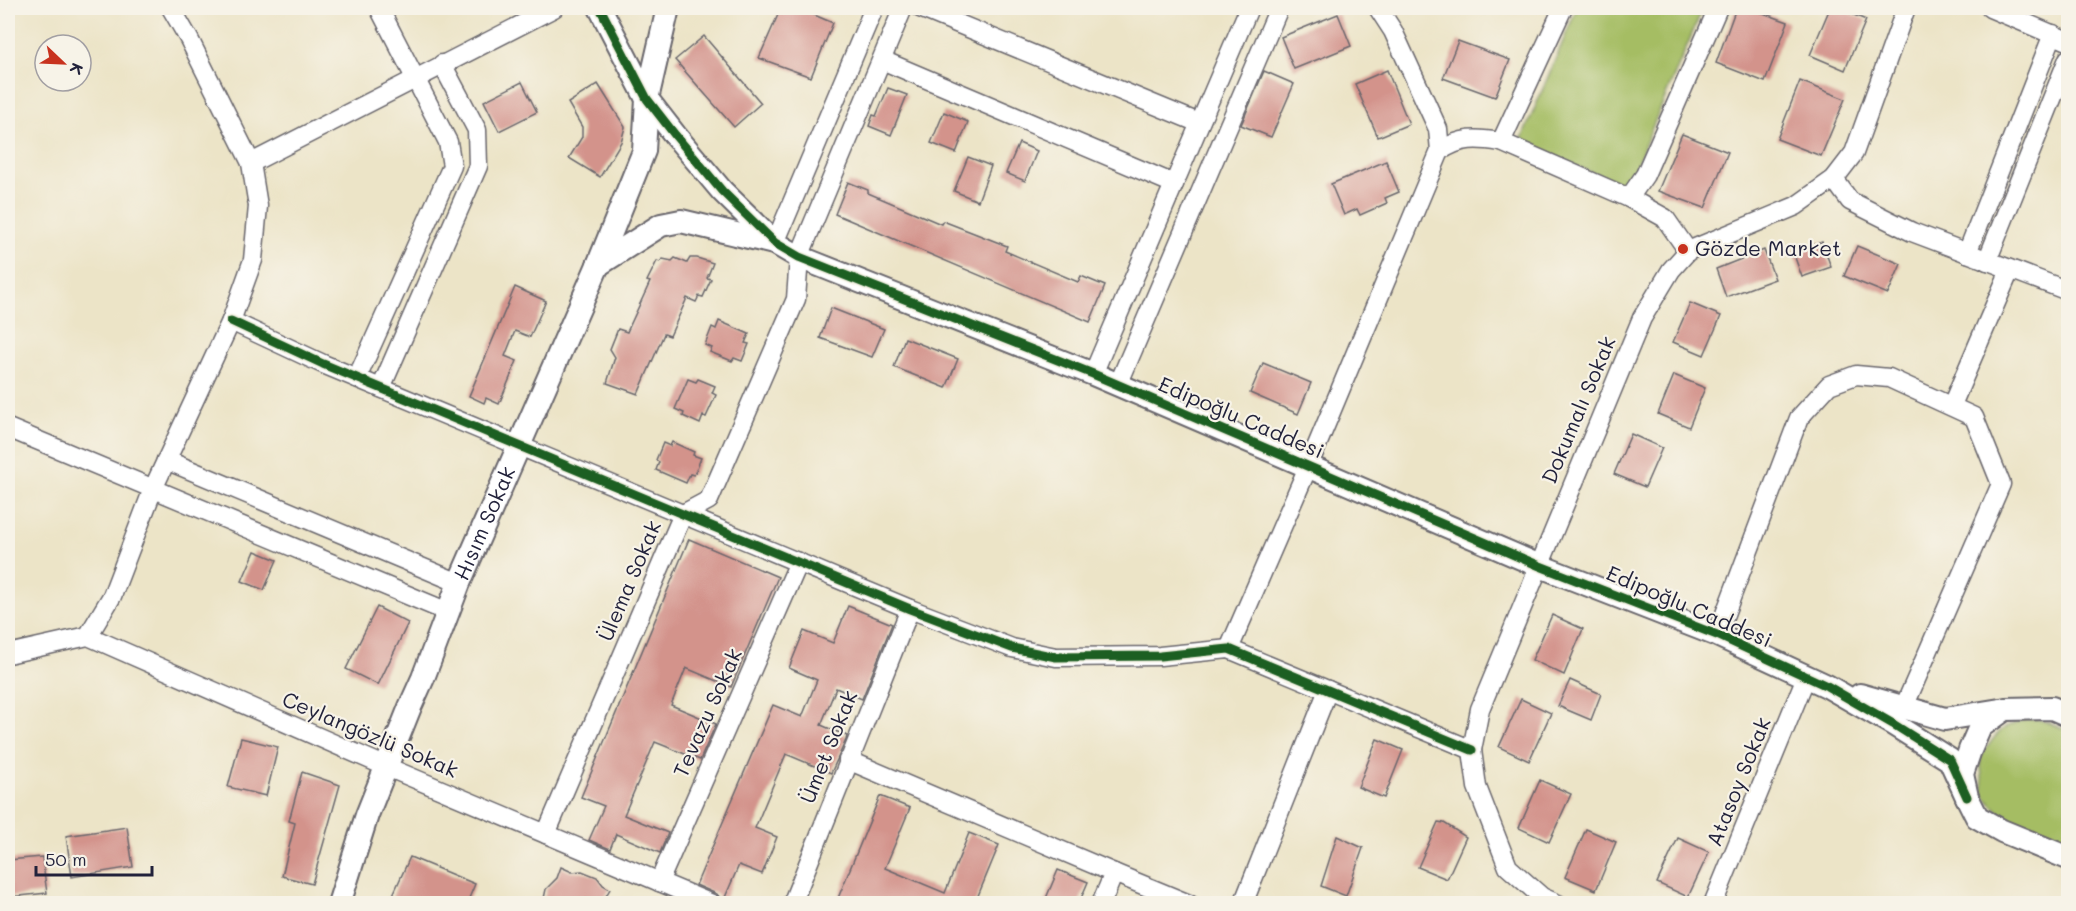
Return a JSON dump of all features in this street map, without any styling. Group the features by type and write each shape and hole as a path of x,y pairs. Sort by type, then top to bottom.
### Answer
{"street":[{"path":"8,654 88,636 112,596 153,489 231,321 253,260 258,206 251,163 171,8"},
{"path":"357,378 452,166 448,142 379,8"},
{"path":"251,163 554,8"},
{"name":"Edipoğlu Caddesi","path":"600,8 647,99 675,135 722,191 775,243 799,257 1093,374 1540,566 1716,635 1827,686"},
{"name":"Hısım Sokak","path":"339,903 367,815 459,583 598,265 644,151 647,99 668,8"},
{"path":"598,265 661,225 681,221 775,243 874,8"},
{"name":"Ülema Sokak","path":"546,834 683,514 709,500 796,299 799,257 903,8"},
{"path":"920,8 1199,123"},
{"path":"1093,374 1249,8"},
{"path":"1118,385 1279,8"},
{"path":"1229,649 1440,151 1438,129 1393,31 1378,8"},
{"path":"1501,142 1563,8"},
{"path":"1629,198 1645,175 1718,8"},
{"name":"Dokumalı Sokak","path":"1558,903 1542,897 1508,867 1477,787 1472,750 1479,709 1642,318 1671,270 1688,251 1796,207 1834,179 1854,153 1903,8"},
{"path":"1967,253 2060,38 1990,8"},
{"path":"1987,261 2068,59"},
{"path":"882,60 1174,184"},
{"path":"381,388 478,166 477,130 442,64"},
{"path":"1440,151 1452,143 1478,138 1501,142 1629,198 1665,218 1688,251"},
{"path":"1834,179 1850,201 1912,232 2068,291"},
{"path":"1952,405 2010,270"},
{"path":"231,321 357,378 910,609 1012,648 1056,657 1160,656 1229,649 1472,750"},
{"path":"1716,635 1799,418 1829,385 1856,375 1889,378 1974,417 2001,484 1904,707"},
{"path":"8,428 448,612"},
{"path":"166,460 459,583"},
{"name":"Tevazu Sokak","path":"659,882 799,562"},
{"name":"Ümet Sokak","path":"792,903 910,609"},
{"name":"Ceylangözlü Sokak","path":"88,636 387,767 711,903"},
{"name":"Atasoy Sokak","path":"1713,903 1806,678"},
{"path":"1827,686 1946,719 2005,709 2052,708 2068,715"},
{"path":"1827,686 1950,760 1977,817 2002,831 2068,858"},
{"path":"1243,903 1328,690"},
{"path":"1967,797 1962,774 1970,750 1980,728 2005,709"},
{"path":"848,760 1189,903"},
{"path":"2025,840 2068,867"},
{"path":"1101,903 1114,873"}],"green space":[{"path":"1577,8 1703,8 1627,187 1520,143"},
{"path":"2038,719 2068,730 2068,846 2008,821 1984,796 1980,758 1986,748 1997,734 2009,725"}],"building":[{"path":"781,8 798,8 833,23 811,77 759,58"},
{"path":"1736,8 1749,8 1788,22 1765,82 1716,63"},
{"path":"1830,8 1837,8 1866,20 1845,70 1810,55"},
{"path":"1338,14 1351,46 1294,69 1281,37"},
{"path":"704,36 761,103 734,127 675,60"},
{"path":"1458,41 1510,60 1495,97 1443,78"},
{"path":"1387,70 1409,124 1378,137 1355,84"},
{"path":"1264,71 1294,84 1271,137 1241,125"},
{"path":"1800,81 1845,99 1821,156 1777,139"},
{"path":"522,82 537,112 499,131 484,101"},
{"path":"598,84 625,127 621,142 600,177 569,158 582,137 582,127 568,103"},
{"path":"888,88 907,95 891,135 869,126"},
{"path":"944,112 968,122 956,153 931,143"},
{"path":"1682,134 1728,152 1705,208 1658,191"},
{"path":"1019,143 1037,151 1025,181 1006,173"},
{"path":"968,157 991,166 978,201 954,191"},
{"path":"1386,161 1399,192 1385,198 1387,203 1360,215 1357,209 1344,215 1331,184"},
{"path":"848,182 941,224 943,221 1007,246 1005,251 1078,282 1081,276 1105,286 1090,322 835,214"},
{"path":"1822,242 1831,267 1802,277 1793,252"},
{"path":"1857,246 1901,264 1888,294 1844,276"},
{"path":"1764,250 1775,279 1726,297 1716,269"},
{"path":"675,258 687,263 690,258 697,258 713,263 707,278 711,279 703,297 699,296 696,302 687,298 670,336 664,334 638,394 607,383 615,357 610,349 618,329 627,332 657,261 660,262 663,259 672,261"},
{"path":"515,287 546,301 530,337 515,331 505,356 517,361 499,404 486,398 484,403 469,396"},
{"path":"1690,303 1721,316 1704,355 1673,342"},
{"path":"831,308 884,329 872,357 820,338"},
{"path":"719,321 749,334 745,343 749,344 742,361 734,358 732,361 710,352 712,348 705,345 712,327 716,329"},
{"path":"905,338 958,359 946,388 894,367"},
{"path":"1263,363 1311,383 1298,414 1250,393"},
{"path":"1674,375 1705,388 1689,427 1658,414"},
{"path":"688,379 696,382 698,379 715,386 712,393 716,395 706,417 703,416 700,424 683,416 684,413 675,409"},
{"path":"1631,434 1662,448 1645,487 1614,474"},
{"path":"672,442 694,452 693,455 701,458 694,475 690,474 686,483 656,470 659,462 656,460 663,443 670,446"},
{"path":"689,539 778,577 731,687 686,668 671,705 716,724 700,760 655,742 624,815 668,833 660,853 616,834 610,849 589,840 604,806 581,797"},
{"path":"255,551 277,560 264,590 242,581"},
{"path":"848,606 892,624 862,699 836,688 821,725 847,736 846,740 831,773 786,754 755,828 777,837 762,874 739,865 723,902 717,894 696,885 773,705 802,717 817,680 789,668 804,631 833,643"},
{"path":"377,607 408,623 378,685 346,669"},
{"path":"1552,615 1583,629 1564,675 1532,660"},
{"path":"1570,680 1601,694 1591,720 1558,706"},
{"path":"1521,699 1551,713 1529,761 1499,747"},
{"path":"241,738 278,747 266,796 228,787"},
{"path":"1377,739 1403,750 1384,798 1358,787"},
{"path":"302,772 340,785 312,884 282,876 295,823 289,821"},
{"path":"1540,780 1571,794 1549,842 1519,828"},
{"path":"880,796 910,808 885,868 945,893 969,833 999,845 975,903 836,903"},
{"path":"1438,822 1444,823 1466,837 1447,879 1418,867"},
{"path":"127,827 133,867 72,877 66,836"},
{"path":"1586,829 1616,842 1596,890 1565,877"},
{"path":"1337,836 1363,848 1346,896 1321,886"},
{"path":"1678,838 1709,852 1688,897 1657,883"},
{"path":"42,857 47,893 10,897 8,860"},
{"path":"410,857 475,884 467,903 410,903 392,897"},
{"path":"561,867 572,872 582,871 597,877 603,885 610,889 606,896 609,903 543,903 546,889 557,878"},
{"path":"1058,870 1088,882 1079,903 1044,903"}],"cycle path":[{"path":"600,8 647,99 675,135 722,191 775,243 799,257 1093,374 1540,566 1717,635 1827,686 1950,760 1967,797"},
{"path":"231,321 323,364 910,609 1012,648 1056,657 1160,656 1229,649 1472,750"}],"place":[{"name":"Gözde Market","path":"1683,249"}]}
